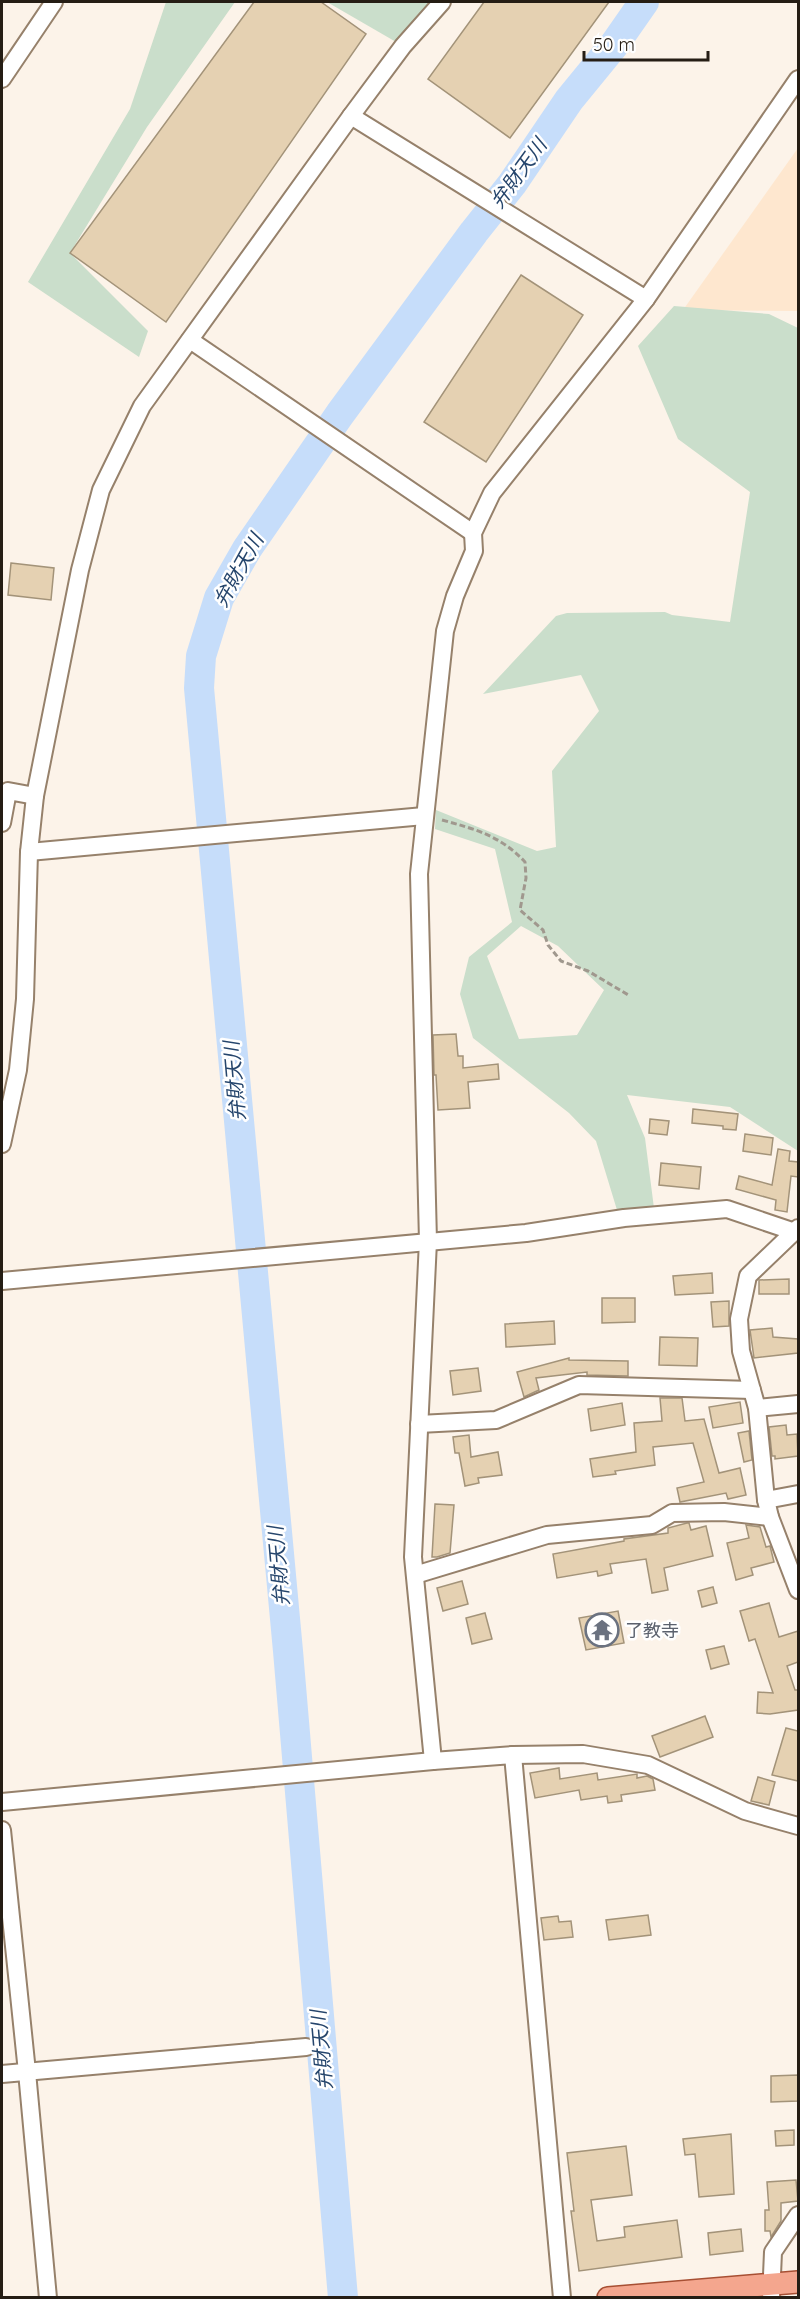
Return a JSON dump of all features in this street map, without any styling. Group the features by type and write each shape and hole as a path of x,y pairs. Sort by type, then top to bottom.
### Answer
{"main road":[{"path":"609,2298 772,2291 798,2282"}],"street":[{"path":"2,79 54,2"},
{"path":"2,1144 18,1070 25,999 29,852 35,796 80,570 101,490 142,406 351,116 403,46 442,2"},
{"path":"433,1761 413,1557 428,1241 419,874 445,632 455,596 474,551 473,533 492,493 646,298 798,79"},
{"path":"351,116 646,298"},
{"path":"189,340 473,533"},
{"path":"2,823 8,791 35,796"},
{"path":"29,852 424,816"},
{"path":"2,1281 526,1233 624,1218 727,1209 796,1230 748,1276 739,1319 741,1351 757,1408 766,1500 770,1517 798,1590"},
{"path":"419,1424 496,1420 579,1385 752,1390"},
{"path":"757,1408 798,1404"},
{"path":"766,1500 798,1494"},
{"path":"415,1575 547,1535 652,1525 672,1514 724,1512 770,1517"},
{"path":"2,1802 433,1761 513,1755 583,1754 648,1765 745,1811 798,1826"},
{"path":"513,1755 562,2298"},
{"path":"2,1830 48,2298"},
{"path":"2,2074 306,2047"},
{"path":"772,2291 773,2252 798,2216"}],"path":[{"path":"424,816 483,831 512,847 525,862 526,878 520,910 543,930 548,945 561,961 588,971 630,996"}],"shaded area":[{"path":"798,148 798,311 683,310"}],"green space":[{"path":"166,2 235,2 147,127 70,253 148,331 139,357 28,282 130,109"},
{"path":"327,2 440,2 403,46"},
{"path":"674,306 769,314 798,328 798,1151 730,1107 627,1095 645,1138 655,1216 617,1210 596,1141 569,1113 473,1038 460,994 469,957 512,922 495,849 435,829 436,810 537,851 556,847 552,771 599,711 581,675 483,694 556,616 567,613 665,612 672,615 730,622 750,492 678,439 638,346","holes":["521,926 558,946 604,990 577,1035 519,1039 487,956"]}],"building":[{"path":"254,2 321,2 366,34 166,322 70,253"},
{"path":"484,2 609,2 510,138 428,79"},
{"path":"521,275 583,315 486,462 424,422"},
{"path":"11,563 54,568 51,600 8,595"},
{"path":"456,1034 458,1056 463,1056 463,1068 498,1064 499,1079 468,1082 470,1108 438,1110 433,1035"},
{"path":"693,1109 738,1114 736,1130 723,1129 723,1126 692,1123"},
{"path":"650,1119 669,1121 667,1135 649,1133"},
{"path":"745,1134 773,1138 771,1155 743,1151"},
{"path":"778,1149 790,1151 789,1161 798,1162 798,1177 791,1176 787,1212 775,1210 776,1200 736,1189 739,1176 772,1185"},
{"path":"661,1163 701,1167 699,1189 659,1185"},
{"path":"712,1273 713,1293 675,1295 673,1276"},
{"path":"789,1279 789,1294 759,1294 759,1280"},
{"path":"602,1298 635,1298 635,1322 602,1323"},
{"path":"729,1301 729,1326 713,1327 711,1302"},
{"path":"554,1321 555,1344 506,1347 505,1324"},
{"path":"772,1328 773,1337 798,1339 798,1353 754,1358 750,1330"},
{"path":"660,1337 698,1338 697,1366 659,1365"},
{"path":"569,1358 569,1360 628,1361 628,1376 587,1375 587,1372 536,1378 539,1390 524,1397 517,1372"},
{"path":"478,1368 481,1391 453,1395 450,1371"},
{"path":"660,1398 682,1398 685,1421 704,1419 719,1473 740,1468 746,1495 728,1499 726,1493 680,1502 677,1488 704,1482 693,1443 653,1447 655,1465 593,1477 590,1459 636,1452 634,1423 662,1421"},
{"path":"740,1402 743,1423 713,1428 709,1407"},
{"path":"622,1403 625,1425 591,1431 588,1409"},
{"path":"786,1425 787,1435 797,1434 798,1456 775,1459 775,1456 772,1456 769,1427"},
{"path":"749,1431 752,1460 744,1462 738,1433"},
{"path":"469,1435 471,1457 498,1452 502,1475 478,1478 479,1483 465,1486 459,1453 455,1453 453,1437"},
{"path":"435,1504 454,1505 450,1553 432,1557"},
{"path":"687,1523 691,1530 706,1526 713,1556 664,1568 668,1590 652,1593 646,1559 610,1564 612,1573 598,1576 597,1571 557,1578 553,1554 624,1541 624,1539 668,1533 668,1528"},
{"path":"746,1525 760,1527 766,1547 770,1546 774,1562 751,1568 753,1575 736,1580 727,1543 749,1538"},
{"path":"462,1581 468,1604 443,1611 437,1588"},
{"path":"713,1587 717,1603 702,1607 698,1591"},
{"path":"769,1603 779,1637 798,1631 798,1662 787,1666 795,1690 798,1690 798,1710 770,1714 757,1713 758,1692 773,1693 755,1639 749,1641 740,1611"},
{"name":"了教寺","path":"618,1611 624,1643 586,1650 579,1618"},
{"path":"485,1613 492,1639 472,1644 466,1618"},
{"path":"724,1646 729,1664 711,1669 706,1650"},
{"path":"705,1716 713,1737 660,1757 652,1736"},
{"path":"786,1728 798,1731 798,1781 772,1775"},
{"path":"559,1768 560,1779 597,1773 598,1780 637,1774 637,1778 647,1776 653,1779 655,1790 621,1795 622,1801 608,1803 607,1796 581,1800 579,1790 535,1798 530,1773"},
{"path":"758,1777 775,1782 769,1805 751,1801"},
{"path":"648,1915 651,1935 609,1940 606,1920"},
{"path":"558,1916 559,1922 571,1921 573,1937 544,1940 541,1918"},
{"path":"798,2075 798,2101 771,2102 771,2076"},
{"path":"794,2130 794,2145 776,2146 775,2131"},
{"path":"731,2134 734,2194 699,2197 695,2154 685,2155 683,2139"},
{"path":"626,2146 632,2195 591,2200 597,2241 625,2237 624,2227 677,2220 682,2257 579,2271 571,2211 574,2211 567,2153"},
{"path":"796,2180 798,2201 781,2203 781,2221 771,2237 770,2231 765,2231 765,2210 769,2210 767,2182"},
{"path":"741,2229 743,2251 710,2255 708,2233"}],"waterway":[{"name":"弁財天川","path":"343,2298 288,1651 199,688 201,656 219,598 247,549 340,414 512,184 569,100 614,45 644,2"}],"place":[{"name":"了教寺","path":"602,1630"}]}
